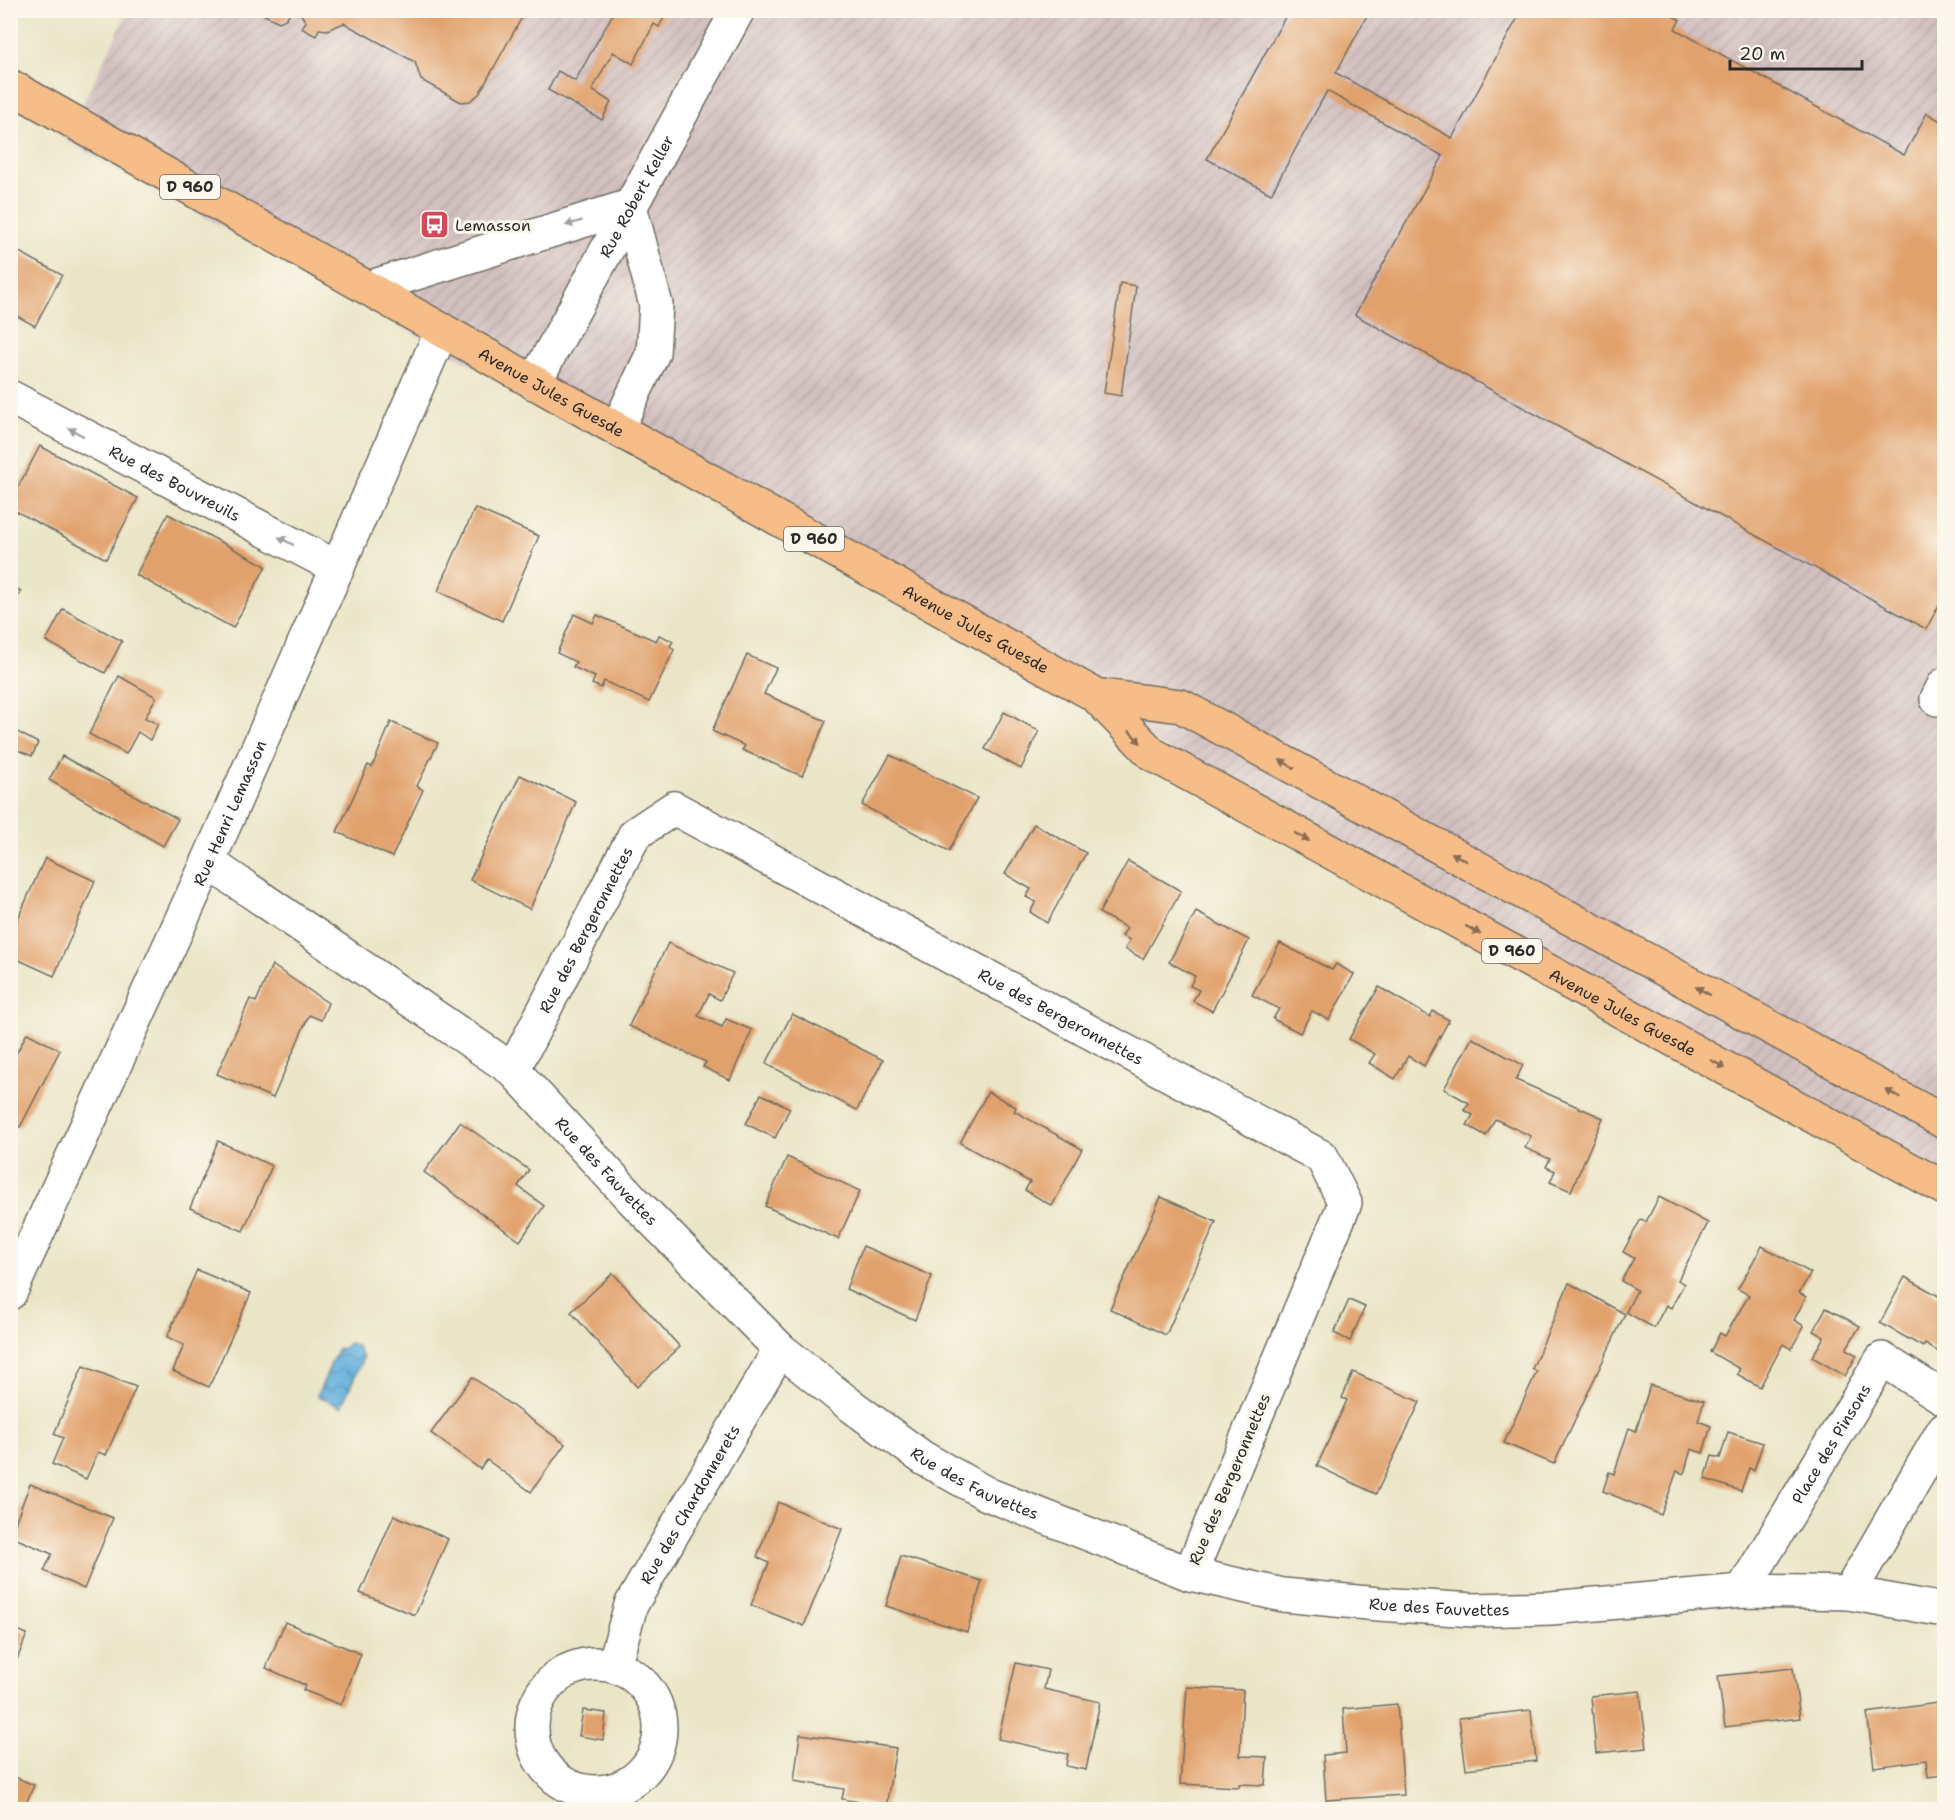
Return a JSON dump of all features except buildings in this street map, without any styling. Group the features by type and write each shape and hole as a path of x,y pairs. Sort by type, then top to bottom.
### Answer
{"main road":[{"name":"Avenue Jules Guesde","path":"10,86 534,383 1095,694 1152,754 1944,1188"},
{"name":"Avenue Jules Guesde","path":"1095,694 1182,706 1944,1122"}],"street":[{"name":"Rue Robert Keller","path":"534,383 738,10"},
{"path":"368,288 630,206 656,305 653,353 617,429"},
{"name":"Rue Henri Lemasson","path":"10,1293 208,862 442,330"},
{"name":"Rue des Bouvreuils","path":"10,397 338,568"},
{"name":"Rue des Bergeronnettes","path":"513,1070 635,834 674,808 1322,1157 1345,1203 1190,1574"},
{"name":"Rue des Fauvettes","path":"208,862 513,1070 632,1199 780,1349 849,1404 923,1458 987,1494 1190,1574 1283,1594 1378,1605 1474,1610 1551,1608 1742,1591 1849,1593 1944,1610"},
{"name":"Rue des Chardonnerets","path":"614,1666 631,1605 780,1349"},
{"name":"Place des Pinsons","path":"1742,1591 1882,1359 1944,1398"},
{"path":"1849,1593 1944,1429"},
{"path":"593,1663 614,1666 633,1675 648,1690 658,1708 661,1729 657,1750 646,1768 631,1782 589,1801 552,1774 539,1757 532,1737 533,1716 540,1696 554,1679 572,1668 593,1663"}],"shaded area":[{"path":"128,11 1944,11 1944,1179 65,140"}],"water":[{"path":"349,1343 357,1346 363,1358 341,1407 317,1396 338,1348 342,1349"}],"place":[{"name":"Lemasson","path":"434,225"}]}
